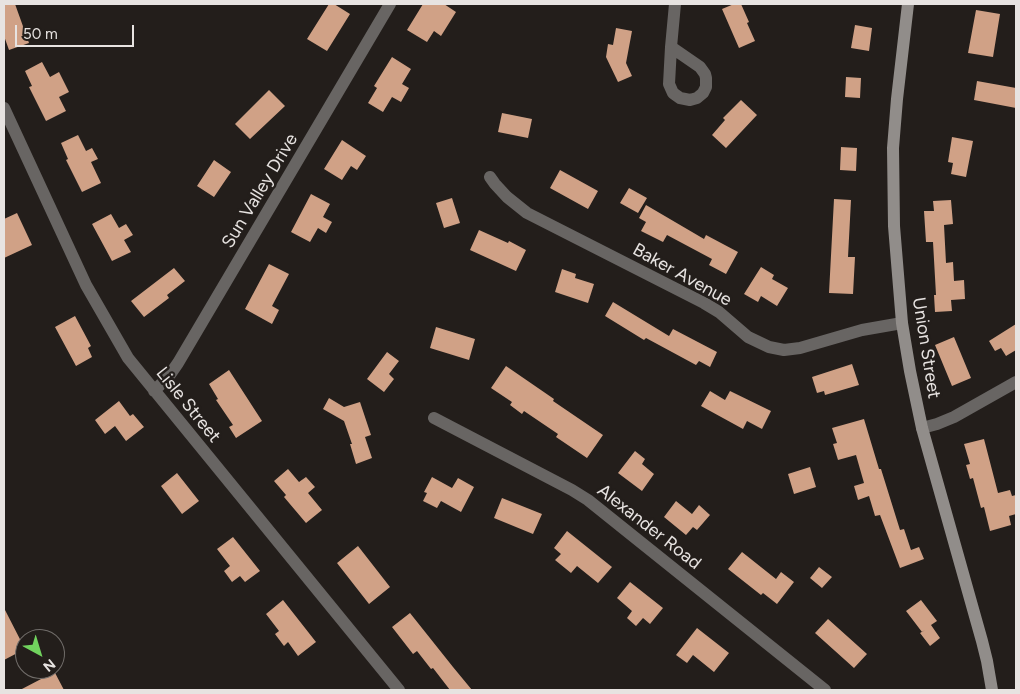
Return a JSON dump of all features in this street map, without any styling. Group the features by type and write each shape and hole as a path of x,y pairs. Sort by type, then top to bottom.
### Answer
{"main road":[{"name":"Union Street","path":"908,4 893,148 894,226 902,323 922,428 982,641 992,690"}],"street":[{"name":"Sun Valley Drive","path":"154,391 169,376 178,363 390,4"},
{"path":"670,47 700,67 705,74 706,83 704,90 694,99 686,100 680,98 673,93 669,84 670,47 674,4"},
{"name":"Lisle Street","path":"4,108 86,285 121,348 135,368 399,690"},
{"name":"Baker Avenue","path":"490,177 507,197 527,213 712,307 748,337 769,347 784,350 800,348 862,330 902,323"},
{"path":"922,428 954,418 1016,382"},
{"name":"Alexander Road","path":"434,418 588,500 825,690"}],"building":[{"path":"4,4 15,4 29,43 9,50 4,36"},
{"path":"329,4 334,4 350,14 327,51 307,39"},
{"path":"423,4 444,4 456,12 441,36 434,31 427,42 407,30"},
{"path":"734,4 741,4 755,41 739,48 722,9"},
{"path":"976,10 1000,14 993,57 968,53"},
{"path":"855,25 872,28 869,51 851,48"},
{"path":"616,28 632,31 626,63 632,76 618,82 606,57 608,44 613,45"},
{"path":"392,57 411,69 402,84 409,88 401,102 392,97 383,112 368,103 377,88 374,86"},
{"path":"42,62 50,77 59,72 69,92 59,97 66,111 46,121 29,87 32,86 25,71"},
{"path":"846,77 861,78 860,98 845,97"},
{"path":"977,81 1016,88 1016,108 974,100"},
{"path":"269,90 285,106 250,139 235,124"},
{"path":"741,100 757,115 726,148 712,135 725,120 723,118"},
{"path":"502,113 532,119 528,138 498,132"},
{"path":"78,135 86,151 92,148 98,159 91,162 101,183 82,192 66,160 68,159 61,143"},
{"path":"952,137 973,141 966,177 951,174 953,163 948,162"},
{"path":"342,140 366,156 357,170 351,166 342,180 324,169"},
{"path":"841,147 857,148 856,171 840,170"},
{"path":"214,160 231,172 214,197 197,186"},
{"path":"560,170 598,191 588,209 550,188"},
{"path":"629,188 647,198 638,213 620,203"},
{"path":"311,194 330,204 323,217 332,222 326,233 318,228 310,242 291,232"},
{"path":"452,198 460,223 444,228 436,203"},
{"path":"834,199 851,200 848,257 855,257 853,294 829,293"},
{"path":"951,200 953,224 944,225 946,263 953,262 954,281 964,280 965,299 951,300 952,311 935,312 933,242 926,242 924,211 934,211 933,201"},
{"path":"646,205 704,239 706,235 738,252 726,274 709,265 712,259 667,235 663,242 641,231 646,222 639,218"},
{"path":"17,213 32,245 4,258 4,219"},
{"path":"111,214 119,228 126,224 133,235 124,240 131,252 112,261 92,224"},
{"path":"479,230 508,243 509,241 526,250 516,271 470,250"},
{"path":"269,264 289,274 272,306 279,310 272,324 245,309"},
{"path":"761,267 774,275 772,279 788,288 777,306 761,296 758,302 744,294"},
{"path":"174,268 185,281 167,295 169,298 144,317 131,301"},
{"path":"562,269 576,274 575,278 594,284 588,303 555,292"},
{"path":"613,302 669,336 673,329 717,352 710,367 699,361 696,365 646,338 644,340 605,316"},
{"path":"75,316 91,346 88,348 92,357 76,366 55,327"},
{"path":"1016,324 1016,350 1006,356 1001,348 995,351 989,341"},
{"path":"436,327 475,339 469,360 430,348"},
{"path":"954,337 971,378 952,386 935,345"},
{"path":"387,352 399,361 389,374 394,379 384,392 367,379"},
{"path":"852,364 859,385 825,395 824,391 817,393 812,377"},
{"path":"506,366 603,435 587,458 556,437 558,434 524,411 522,414 510,405 512,402 491,388"},
{"path":"229,370 262,421 236,438 229,427 233,425 216,400 218,399 209,384"},
{"path":"710,391 725,400 730,391 771,411 762,429 747,421 743,429 701,406"},
{"path":"329,398 344,407 360,402 371,435 365,437 372,458 356,464 350,444 352,444 344,421 323,409"},
{"path":"119,401 130,416 133,414 144,427 126,441 115,426 105,434 95,420"},
{"path":"864,419 900,530 904,529 911,550 919,547 924,559 900,568 880,515 875,516 869,496 858,500 854,486 864,483 856,455 838,460 833,444 837,443 832,428"},
{"path":"984,439 998,493 1010,490 1012,496 1016,495 1016,514 1009,516 1011,525 990,531 984,507 981,508 973,478 970,479 966,465 970,464 964,444"},
{"path":"635,451 645,459 642,464 654,474 642,491 618,473"},
{"path":"810,467 816,487 794,494 788,474"},
{"path":"288,469 299,482 306,477 315,487 308,493 322,510 306,523 284,497 286,495 274,481"},
{"path":"177,473 199,501 182,514 161,486"},
{"path":"432,477 452,488 458,478 474,487 461,512 441,501 437,508 423,501 427,493 424,492"},
{"path":"502,498 542,514 533,534 494,518"},
{"path":"676,501 692,514 699,505 710,515 697,530 693,527 686,535 664,517"},
{"path":"567,531 612,567 598,583 577,566 571,573 555,560 561,554 554,548"},
{"path":"233,537 260,571 245,582 240,576 232,582 224,571 230,566 217,549"},
{"path":"358,546 390,587 369,604 337,563"},
{"path":"742,552 776,579 781,572 794,582 777,604 763,593 761,595 728,569"},
{"path":"819,567 832,577 822,588 810,578"},
{"path":"630,582 663,608 650,624 643,618 636,626 627,618 632,611 617,598"},
{"path":"283,600 316,642 298,656 288,642 284,646 275,634 279,631 266,614"},
{"path":"921,600 937,621 931,625 940,638 930,646 906,611"},
{"path":"4,608 15,629 15,654 4,660"},
{"path":"410,613 472,690 450,690 417,651 413,654 392,627"},
{"path":"828,619 867,654 854,668 815,633"},
{"path":"697,628 729,653 714,672 693,655 687,663 676,655"},
{"path":"41,679 58,679 64,690 20,690"}]}
